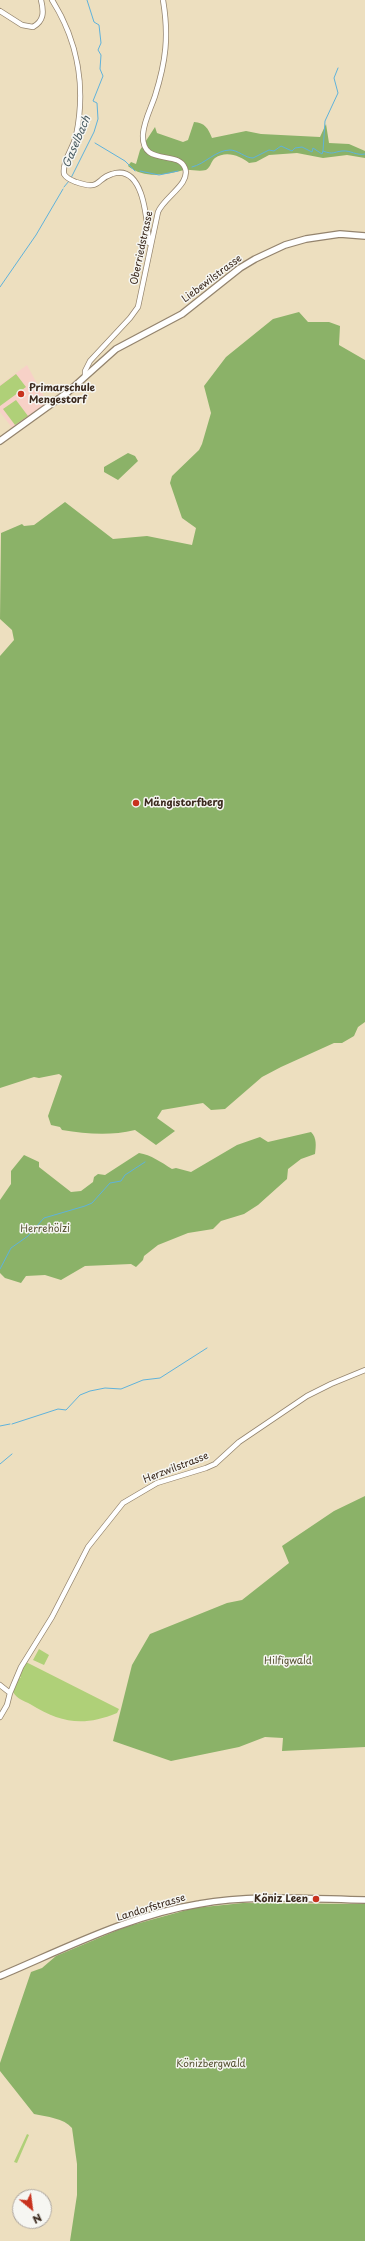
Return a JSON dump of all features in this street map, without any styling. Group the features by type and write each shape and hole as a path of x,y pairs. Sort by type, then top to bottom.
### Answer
{"street":[{"path":"0,11 22,25 33,27 39,23 42,17 41,0"},
{"path":"52,0 71,36 80,76 76,133 64,168 64,174 71,180 92,185 100,183 113,173 122,174 132,179 142,195 150,246"},
{"name":"Oberriedstrasse","path":"85,376 86,368 90,361 136,310 141,296 156,218 161,205 183,184 186,174 184,166 179,161 152,154 146,147 143,138 144,128 160,79 167,41 167,28 163,0"},
{"name":"Liebewilstrasse","path":"0,441 68,392 116,349 182,314 254,259 285,245 306,239 340,234 365,236"},
{"name":"Herzwilstrasse","path":"0,1717 7,1705 10,1693 21,1667 52,1617 88,1546 123,1503 157,1483 215,1464 239,1442 307,1396 365,1370"},
{"path":"0,1685 10,1693"},
{"name":"Landorfstrasse","path":"0,1976 116,1928 191,1905 253,1899 365,1900"}],"shaded area":[{"name":"Primarschule Mengestorf","path":"27,365 48,404 13,429 0,412 0,385"}],"green space":[{"path":"194,122 206,127 212,138 246,131 261,134 320,137 326,124 329,143 349,144 365,151 365,158 347,155 323,158 297,153 269,155 256,162 249,163 238,156 224,154 215,158 206,170 184,170 155,175 141,173 128,166 131,162 136,164 140,150 155,127 157,133 183,142 188,140"},
{"path":"299,312 308,322 329,322 340,326 339,345 365,360 365,1022 358,1027 354,1036 342,1043 334,1043 262,1077 225,1109 211,1110 203,1103 162,1110 157,1118 175,1131 156,1145 135,1130 98,1134 62,1130 60,1127 51,1125 48,1116 62,1076 59,1074 39,1078 34,1077 0,1088 0,656 14,640 12,630 0,619 1,533 22,524 24,526 34,525 65,502 113,539 147,536 192,545 196,528 182,518 170,483 172,476 199,450 202,444 211,413 204,386 226,357 273,319"},
{"path":"16,374 26,387 0,406 0,386"},
{"path":"16,400 28,416 15,425 3,409"},
{"path":"128,453 135,456 138,461 118,480 104,472 104,467"},
{"name":"Herrehölzi","path":"311,1132 315,1139 315,1154 301,1159 288,1169 287,1179 258,1205 244,1214 221,1221 213,1229 188,1233 158,1245 144,1256 143,1260 136,1267 131,1264 85,1266 61,1280 45,1275 26,1276 21,1283 5,1278 0,1273 0,1200 11,1184 11,1171 24,1155 39,1162 39,1167 71,1192 81,1191 93,1182 94,1177 98,1174 105,1175 139,1153 152,1157 172,1169 176,1168 191,1172 237,1145 260,1137 268,1142"},
{"name":"Hilfigwald","path":"365,1496 365,1747 282,1751 283,1738 265,1737 239,1747 171,1761 113,1741 132,1665 150,1634 227,1603 242,1600 289,1563 282,1546 334,1511"},
{"path":"39,1649 49,1655 44,1665 33,1660"},
{"path":"26,1662 119,1709 117,1713 93,1720 72,1721 52,1715 20,1699 13,1692 18,1677 21,1678 19,1675"},
{"name":"Könizbergwald","path":"243,1903 365,1904 365,2241 70,2241 77,2195 77,2164 72,2128 60,2120 34,2114 0,2071 0,2063 31,1972 42,1968 56,1956 125,1927 194,1908"},
{"path":"27,2134 29,2135 17,2163 14,2162"}],"waterway":[{"name":"Gaselbach","path":"71,178 94,132 98,119 97,103 93,101 103,76 100,69 101,55 98,50 101,43 99,25 94,22 87,0"},
{"path":"323,151 325,121 338,93 334,78 338,68"},
{"path":"95,143 125,161 135,171"},
{"path":"192,167 220,152 233,150 247,157 253,158 269,150 274,151 281,146 292,151 295,148 302,147 312,152 313,148 322,154 323,151 331,153 345,151 365,154"},
{"path":"140,171 159,175 178,171"},
{"name":"Gaselbach","path":"64,187 69,181"},
{"name":"Gaselbach","path":"0,287 36,235 63,189"},
{"path":"0,1269 11,1248 28,1236 44,1218 92,1203 110,1183 121,1181 125,1175 145,1162"},
{"path":"12,1424 58,1409 66,1410 80,1395 90,1391 105,1388 121,1389 143,1380 160,1378 207,1348"},
{"path":"0,1426 10,1424"},
{"path":"0,1464 12,1454"}],"place":[{"name":"Primarschule Mengestorf","path":"21,394"},
{"name":"Mängistorfberg","path":"136,803"},
{"name":"Köniz Leen","path":"316,1899"}]}
